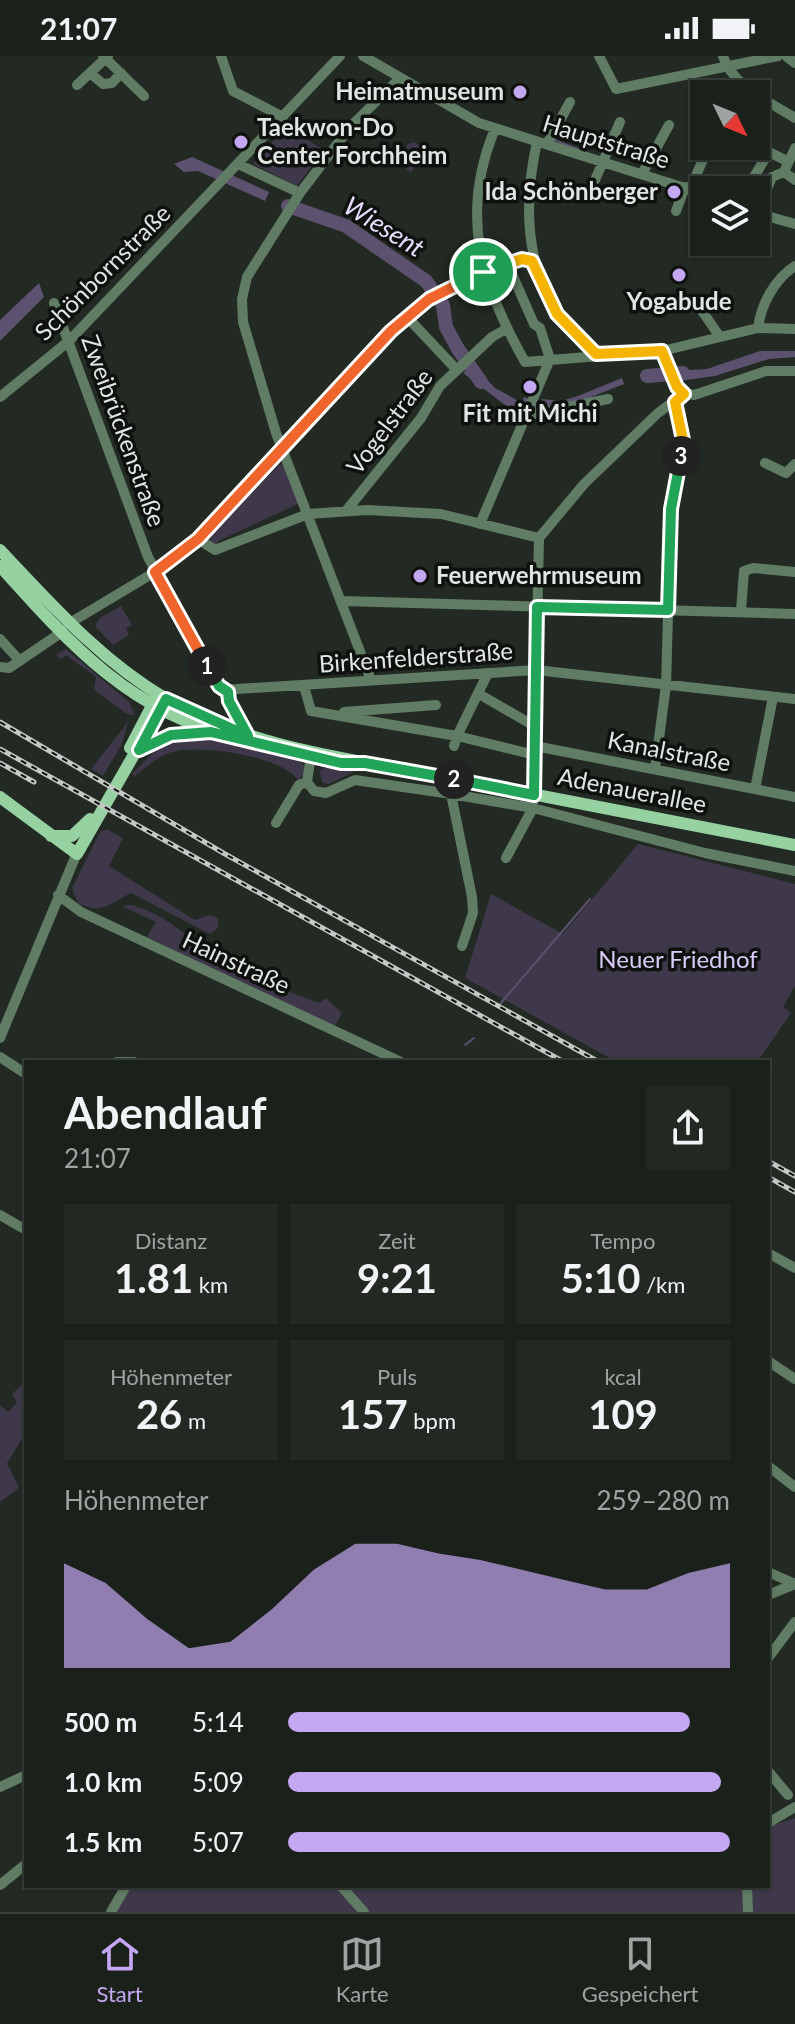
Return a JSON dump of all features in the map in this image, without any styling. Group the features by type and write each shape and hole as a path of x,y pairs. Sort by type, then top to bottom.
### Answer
{"main road":[{"path":"0,550 65,628"},
{"path":"0,566 65,628"},
{"name":"Adenauerallee","path":"65,628 82,654 155,709 211,732 341,763 365,763"},
{"name":"Adenauerallee","path":"65,628 162,696 248,736 533,801 795,845"},
{"path":"127,690 139,719 138,734"},
{"path":"0,797 77,854 88,828 122,771 138,734 162,696"},
{"path":"122,771 139,750 155,709"},
{"path":"139,750 171,735 211,732"},
{"path":"49,835 72,836 88,828"}],"street":[{"path":"221,56 233,91 283,117"},
{"name":"Schönbornstraße","path":"0,397 69,341 340,56"},
{"name":"Hauptstraße","path":"363,56 470,119 688,188"},
{"path":"599,56 612,85 619,89 725,61 778,56"},
{"path":"786,56 795,63"},
{"path":"77,85 105,57 144,96"},
{"path":"725,61 739,80"},
{"path":"90,73 103,84 112,83 121,73"},
{"path":"371,680 283,451 243,322 242,299 247,277 300,193 336,146 400,78"},
{"path":"570,102 542,143 528,179 532,261 558,316 596,354"},
{"path":"770,102 795,118"},
{"path":"595,180 620,122"},
{"path":"642,174 669,125"},
{"path":"495,129 476,193 483,272 506,329 525,362 662,351 758,328 795,329"},
{"path":"770,182 786,166 795,148"},
{"path":"754,176 769,152 786,166 795,180"},
{"path":"676,211 702,160"},
{"path":"238,164 300,193"},
{"path":"770,217 795,224"},
{"path":"0,667 9,668 20,661 65,628 155,572 198,539 407,317 429,299 483,272 532,261"},
{"path":"480,524 553,358 508,265"},
{"path":"758,328 760,314 773,287 795,266"},
{"path":"696,302 720,337"},
{"name":"Zweibrückenstraße","path":"54,303 155,572"},
{"path":"540,328 558,316"},
{"path":"407,317 456,369"},
{"name":"Vogelstraße","path":"346,511 456,369 472,360 492,337 506,329"},
{"path":"662,351 681,390 694,395 766,371 795,371"},
{"path":"506,858 533,801 539,538 584,484 651,419 675,402 681,390"},
{"path":"529,415 608,399"},
{"path":"655,769 666,685 671,509 683,440 675,402"},
{"path":"765,463 786,473 795,464"},
{"path":"198,539 215,550 308,514 346,511 441,514 539,538"},
{"path":"741,611 743,576 753,568 795,572"},
{"path":"155,572 215,681 228,692 229,701 248,736"},
{"path":"342,601 795,614"},
{"path":"0,639 20,661"},
{"name":"Birkenfelderstraße","path":"228,692 536,670 795,699"},
{"path":"455,741 488,673"},
{"path":"304,686 311,711 326,714 436,705"},
{"path":"479,694 536,727"},
{"path":"755,789 773,697"},
{"name":"Kanalstraße","path":"326,714 455,741 655,769 795,797"},
{"path":"311,756 307,782 314,791 326,793 355,780 451,794 533,801 705,853 795,871"},
{"path":"276,823 299,785 307,782"},
{"path":"451,794 472,897 473,913 462,946"},
{"path":"0,1038 77,854"},
{"name":"Hainstraße","path":"58,895 81,912 397,1060"},
{"path":"0,1057 24,1073"},
{"path":"0,1215 24,1229"},
{"path":"770,1254 795,1268"},
{"path":"770,1362 795,1379"},
{"path":"770,1468 795,1487"},
{"path":"770,1573 795,1584"},
{"path":"770,1594 795,1584"},
{"path":"770,1655 795,1622"},
{"path":"770,1773 788,1795"},
{"path":"0,1787 24,1776"},
{"path":"770,1822 795,1807"},
{"path":"0,1885 24,1866"},
{"path":"111,1912 125,1888"},
{"path":"343,1888 364,1912"},
{"path":"747,1888 748,1912"}],"green space":[{"path":"286,127 324,150 297,186 253,164"},
{"path":"414,142 426,149 411,173 398,161 408,144"},
{"path":"280,464 284,465 300,503 218,541 216,546 208,544 213,533"},
{"path":"121,606 132,625 126,628 129,635 113,645 95,626 100,618"},
{"path":"66,649 129,702 135,715 127,714 94,690 96,677 66,655 61,659 56,655"},
{"path":"128,722 122,744 103,776 91,769"},
{"path":"179,738 229,741 267,748 284,753 308,770 298,780 275,764 258,758 220,751 185,750 167,754 135,776 132,774 156,750"},
{"path":"332,764 359,769 329,784 323,783 319,771"},
{"path":"106,829 123,838 109,866 195,920 210,915 218,919 218,928 210,934 131,893 100,908 78,903 72,888 100,832"},
{"name":"Neuer Friedhof","path":"638,844 795,884 795,986 783,1007 791,1013 758,1060 613,1060 465,978 491,894 563,934"},
{"path":"131,905 166,920 216,957 241,971 320,1003 326,998 342,1013 334,1027 147,937 156,922 122,906"},
{"path":"24,1382 24,1435 7,1463 19,1488 0,1502 0,1405 8,1412 17,1403 12,1394"},
{"path":"795,1818 795,1912 115,1912 127,1888 770,1888 770,1826"}],"shaded area":[{"path":"192,157 269,192 265,201 198,171 184,172 174,164"},
{"path":"39,283 44,297 0,341 0,320"},
{"path":"760,351 795,351 795,357 769,359 715,376 679,381 672,371 707,369"},
{"path":"474,366 495,388 522,403 524,397 539,403 542,399 561,401 622,378 624,384 576,403 523,413 505,405 463,373"}],"waterway":[{"path":"554,140 586,152"},
{"name":"Wiesent","path":"288,206 346,226 426,281 443,305 446,327 481,382"},
{"name":"Wiesent","path":"647,376 683,373"},
{"path":"500,1004 590,899"},
{"path":"465,1045 474,1038"}],"railway":[{"path":"0,722 225,854 595,1060"},
{"path":"0,749 560,1060"},
{"path":"0,763 34,782"},
{"path":"770,1162 795,1176"},
{"path":"770,1178 795,1192"}],"place":[{"name":"Heimatmuseum","path":"520,92"},
{"name":"Taekwon-Do Center Forchheim","path":"241,142"},
{"name":"Ida Schönberger","path":"674,192"},
{"name":"Yogabude","path":"679,275"},
{"name":"Fit mit Michi","path":"530,387"},
{"name":"Feuerwehrmuseum","path":"420,576"}],"route":[{"path":"522,259 532,261 557,314 596,354 662,351 677,387 684,394 675,402 683,440 671,509 668,610 537,607 534,795 365,763 341,763 211,732 171,735 139,750 166,699 248,736 229,701 228,692 215,681 155,572 198,539 296,438 391,331 429,299 483,272 522,259"}]}
